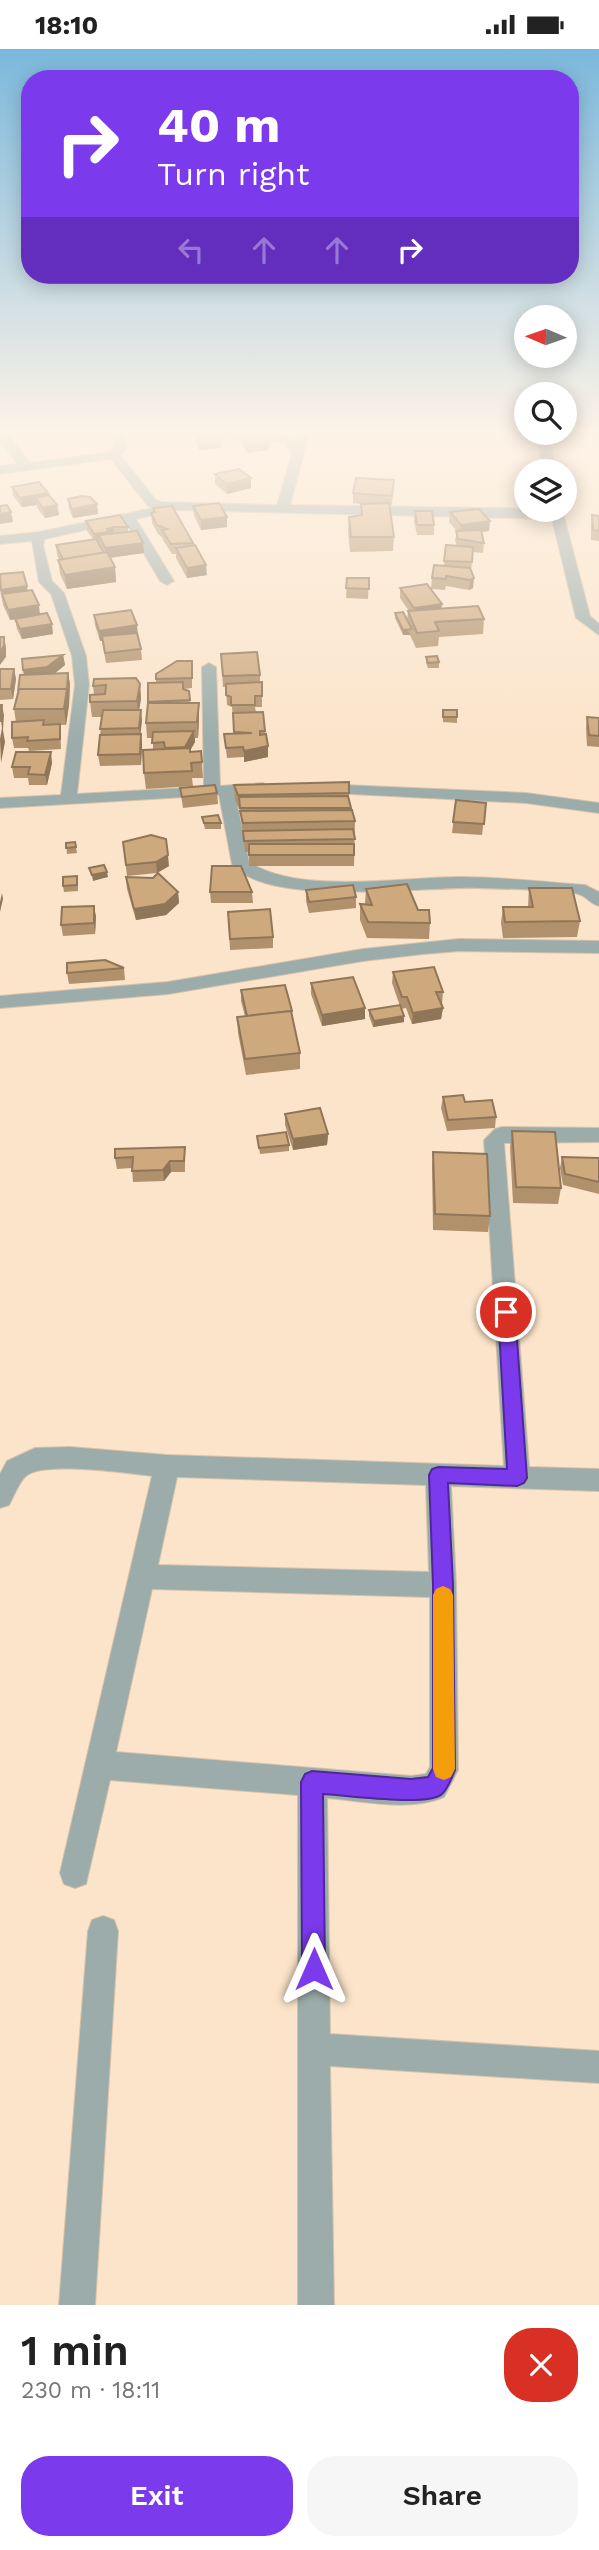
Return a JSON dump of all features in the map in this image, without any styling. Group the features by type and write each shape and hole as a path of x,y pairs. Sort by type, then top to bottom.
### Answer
{"street":[{"path":"0,540 51,533"},
{"path":"138,533 167,581"},
{"path":"562,533 583,618 599,631"},
{"path":"38,536 37,545 46,582 57,593 79,656 82,685 75,722 68,800"},
{"path":"209,667 219,790 241,864 246,871 283,881 327,886 463,882 586,890 599,901"},
{"path":"0,803 276,789"},
{"path":"301,789 526,798 599,808"},
{"path":"0,1002 168,988 423,948 459,945 599,947"},
{"path":"517,1478 494,1140 502,1134 599,1135"},
{"path":"0,1497 16,1469 35,1459 70,1458 167,1466 599,1480"},
{"path":"75,1873 167,1466"},
{"path":"99,1765 411,1790 434,1787 444,1770 443,1585 438,1475"},
{"path":"142,1577 443,1585"},
{"path":"312,1782 316,2305"},
{"path":"77,2305 103,1931"},
{"path":"314,2049 599,2067"}],"building":[{"path":"138,533 143,543 105,548 99,535"},
{"path":"164,533 187,533 193,543 171,544"},
{"path":"351,533 393,533 394,537 351,537"},
{"path":"457,533 482,533 484,543 458,539"},
{"path":"96,539 104,553 63,559 56,545"},
{"path":"195,545 206,565 187,568 176,548"},
{"path":"446,545 473,547 472,562 444,561"},
{"path":"107,552 115,567 65,575 58,560"},
{"path":"434,565 470,568 474,578 432,578"},
{"path":"23,572 27,586 1,590 0,574"},
{"path":"347,578 369,578 369,589 346,588"},
{"path":"427,584 442,604 414,608 400,588"},
{"path":"32,590 39,605 8,610 2,594"},
{"path":"478,606 484,619 435,622 439,631 417,633 408,611"},
{"path":"131,610 137,625 99,631 94,615"},
{"path":"403,612 412,629 403,630 395,613"},
{"path":"47,613 52,624 20,629 15,619"},
{"path":"137,633 141,649 105,653 102,636"},
{"path":"0,637 4,637 4,646 0,652"},
{"path":"257,652 260,675 223,676 221,654"},
{"path":"63,655 47,667 23,670 22,659"},
{"path":"437,656 439,662 428,663 426,657"},
{"path":"177,661 192,661 192,678 156,679 156,674"},
{"path":"0,669 14,669 11,689 0,689"},
{"path":"68,673 67,689 18,691 20,675"},
{"path":"136,678 140,684 137,701 90,702 90,695 105,694 106,685 93,686 94,679"},
{"path":"183,682 183,689 189,691 190,700 148,702 148,683"},
{"path":"262,682 262,696 255,696 255,705 231,705 231,697 226,695 226,684"},
{"path":"19,689 67,689 64,709 14,709"},
{"path":"148,703 199,703 197,722 146,723"},
{"path":"103,710 141,710 139,728 100,729"},
{"path":"443,710 457,710 457,717 443,717"},
{"path":"263,712 265,731 260,731 260,735 266,734 268,746 244,751 243,747 226,748 224,734 252,733 234,732 233,713"},
{"path":"587,717 599,718 599,736 589,735"},
{"path":"44,720 43,725 60,724 60,739 27,741 28,737 12,738 12,722"},
{"path":"194,731 185,747 165,748 164,742 152,743 153,732"},
{"path":"141,734 140,754 98,755 100,735"},
{"path":"190,748 190,752 201,751 202,762 191,763 192,771 144,773 143,750"},
{"path":"16,752 51,752 45,775 28,774 30,767 12,767"},
{"path":"349,782 349,793 238,795 234,785"},
{"path":"215,785 217,793 182,797 180,788"},
{"path":"348,796 351,808 240,808 239,797"},
{"path":"456,800 486,803 484,824 453,822"},
{"path":"352,810 355,821 243,823 240,811"},
{"path":"218,815 221,823 204,823 202,817"},
{"path":"353,829 355,839 244,841 243,831"},
{"path":"151,835 166,839 168,855 156,862 126,865 123,842"},
{"path":"75,842 76,847 66,848 66,843"},
{"path":"249,844 354,844 354,855 249,855"},
{"path":"104,865 107,872 92,875 89,868"},
{"path":"212,866 241,866 252,892 210,892"},
{"path":"158,873 178,892 165,904 134,909 126,877 153,878"},
{"path":"77,876 77,885 63,886 63,877"},
{"path":"407,884 418,910 429,910 430,923 368,922 360,904 372,905 366,889"},
{"path":"353,885 356,897 309,902 306,890"},
{"path":"529,888 572,888 580,921 505,922 503,907 533,907"},
{"path":"94,906 94,923 61,925 62,907"},
{"path":"270,909 273,937 230,939 228,912"},
{"path":"105,960 124,968 67,973 67,963"},
{"path":"434,967 443,992 436,992 443,1008 413,1013 407,997 402,997 393,972"},
{"path":"353,977 365,1008 322,1015 311,983"},
{"path":"285,985 292,1011 247,1016 241,990"},
{"path":"400,1005 404,1016 374,1021 369,1010"},
{"path":"291,1011 300,1053 245,1059 237,1017"},
{"path":"463,1095 465,1102 492,1100 496,1117 448,1120 443,1097"},
{"path":"320,1108 328,1134 293,1139 285,1114"},
{"path":"512,1131 555,1132 561,1188 516,1187"},
{"path":"286,1132 289,1145 259,1148 257,1136"},
{"path":"185,1147 184,1161 170,1161 163,1170 132,1171 133,1157 115,1158 115,1149"},
{"path":"433,1152 487,1154 490,1216 435,1214"},
{"path":"562,1157 599,1158 599,1182 565,1174"}],"slow traffic":[{"path":"443,1595 444,1769"}],"route":[{"path":"314,1969 312,1782 411,1790 434,1787 444,1770 443,1585 438,1475 517,1478 506,1312"}]}
